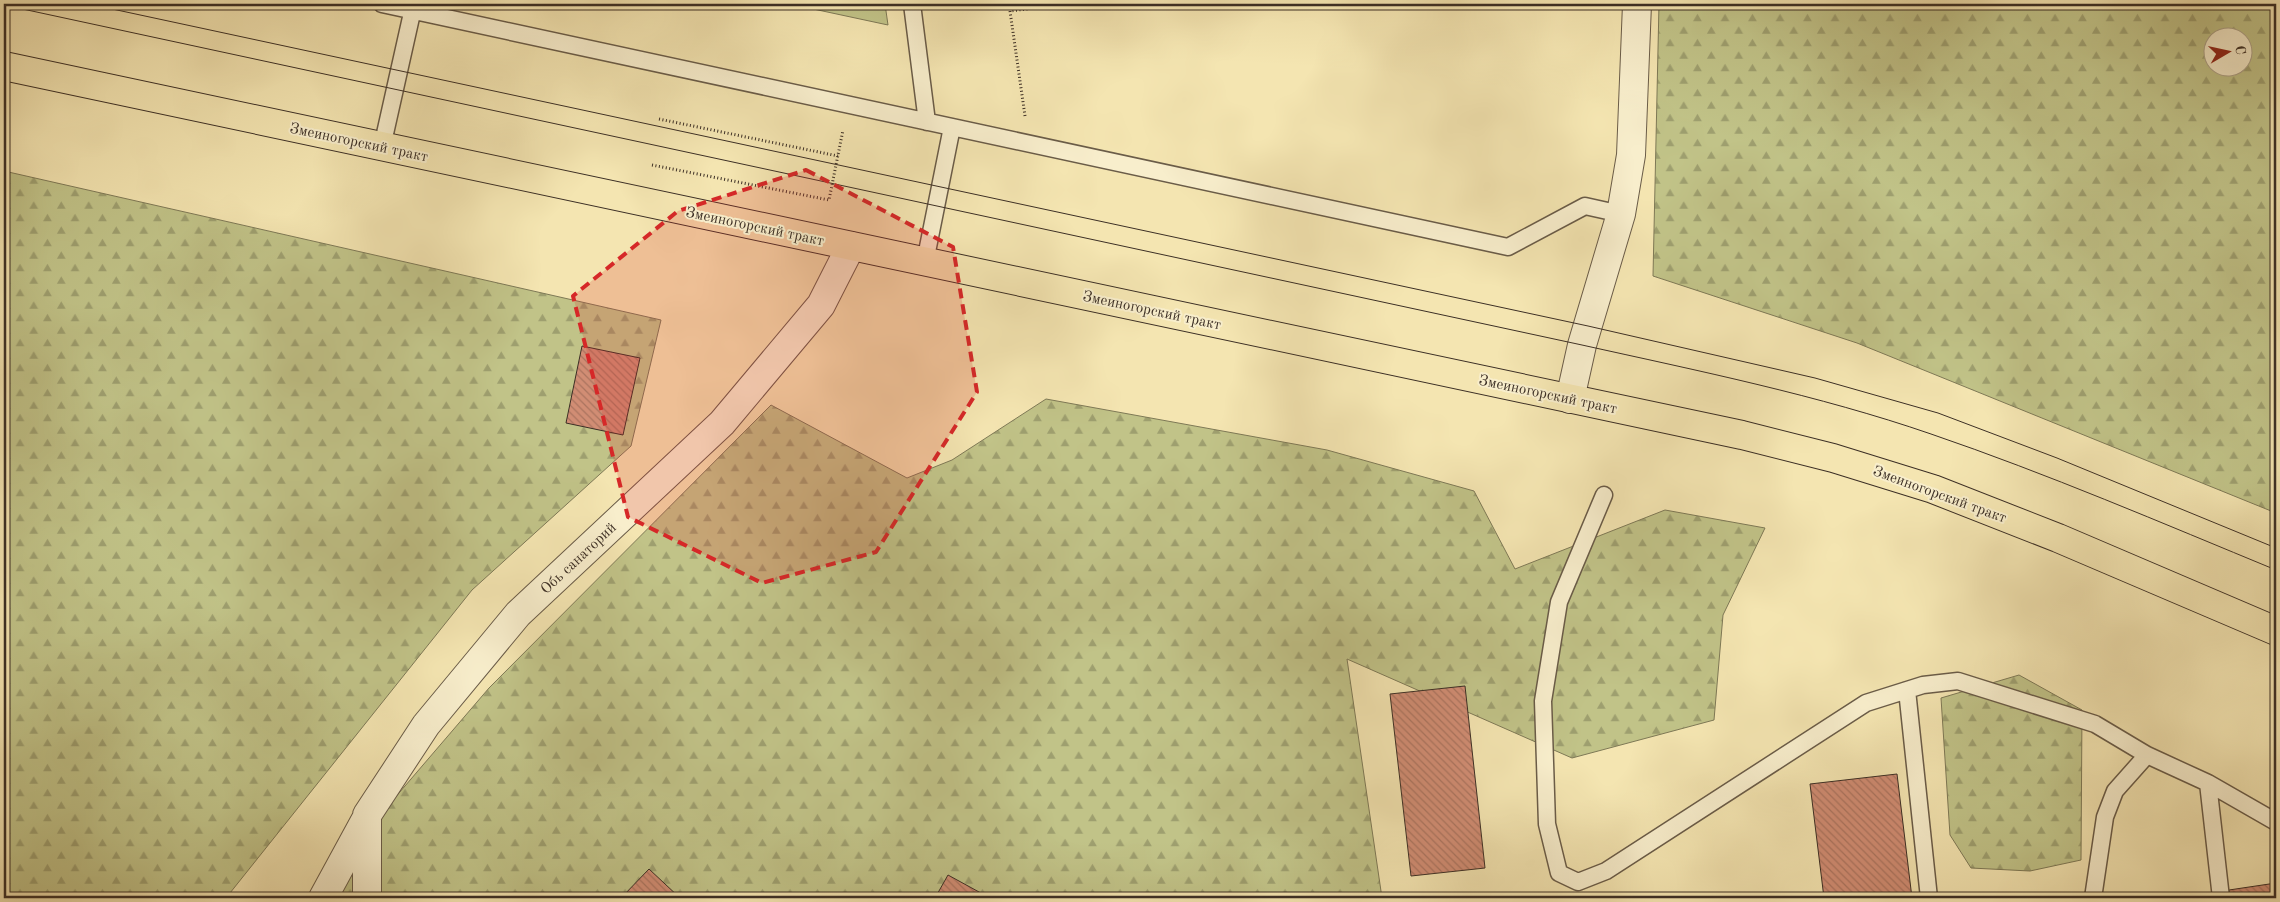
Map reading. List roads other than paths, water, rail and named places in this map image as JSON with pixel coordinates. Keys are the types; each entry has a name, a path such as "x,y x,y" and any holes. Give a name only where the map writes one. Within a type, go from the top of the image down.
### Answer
{"highway":[{"name":"Змеиногорский тракт","path":"4,66 1570,399 1751,438 1833,458 1933,489 2058,538 2276,631"}],"street":[{"path":"1570,399 1586,332 1621,214 1631,156 1637,4"},
{"name":"Обь санаторий","path":"323,898 367,815 426,725 518,614 722,424 821,306 851,246"},
{"path":"367,815 367,898"}],"lane":[{"path":"382,4 413,7 952,128 1508,247 1585,206 1621,214"},
{"path":"912,4 928,122"},
{"path":"382,147 413,7"},
{"path":"925,262 952,128"},
{"path":"1604,495 1559,602 1543,701 1547,824 1559,873 1578,882 1606,871 1866,703 1923,685 1958,681 2095,724 2147,755 2208,783 2276,822"},
{"path":"1907,690 1930,898"},
{"path":"2093,898 2105,817 2116,791 2147,755"},
{"path":"2208,783 2221,898"}],"tram line":[{"path":"89,4 1588,326 1815,378 1938,413 2057,458 2276,548"},
{"path":"4,5 1714,374 1845,407 1975,449 2105,499 2276,570"}]}
